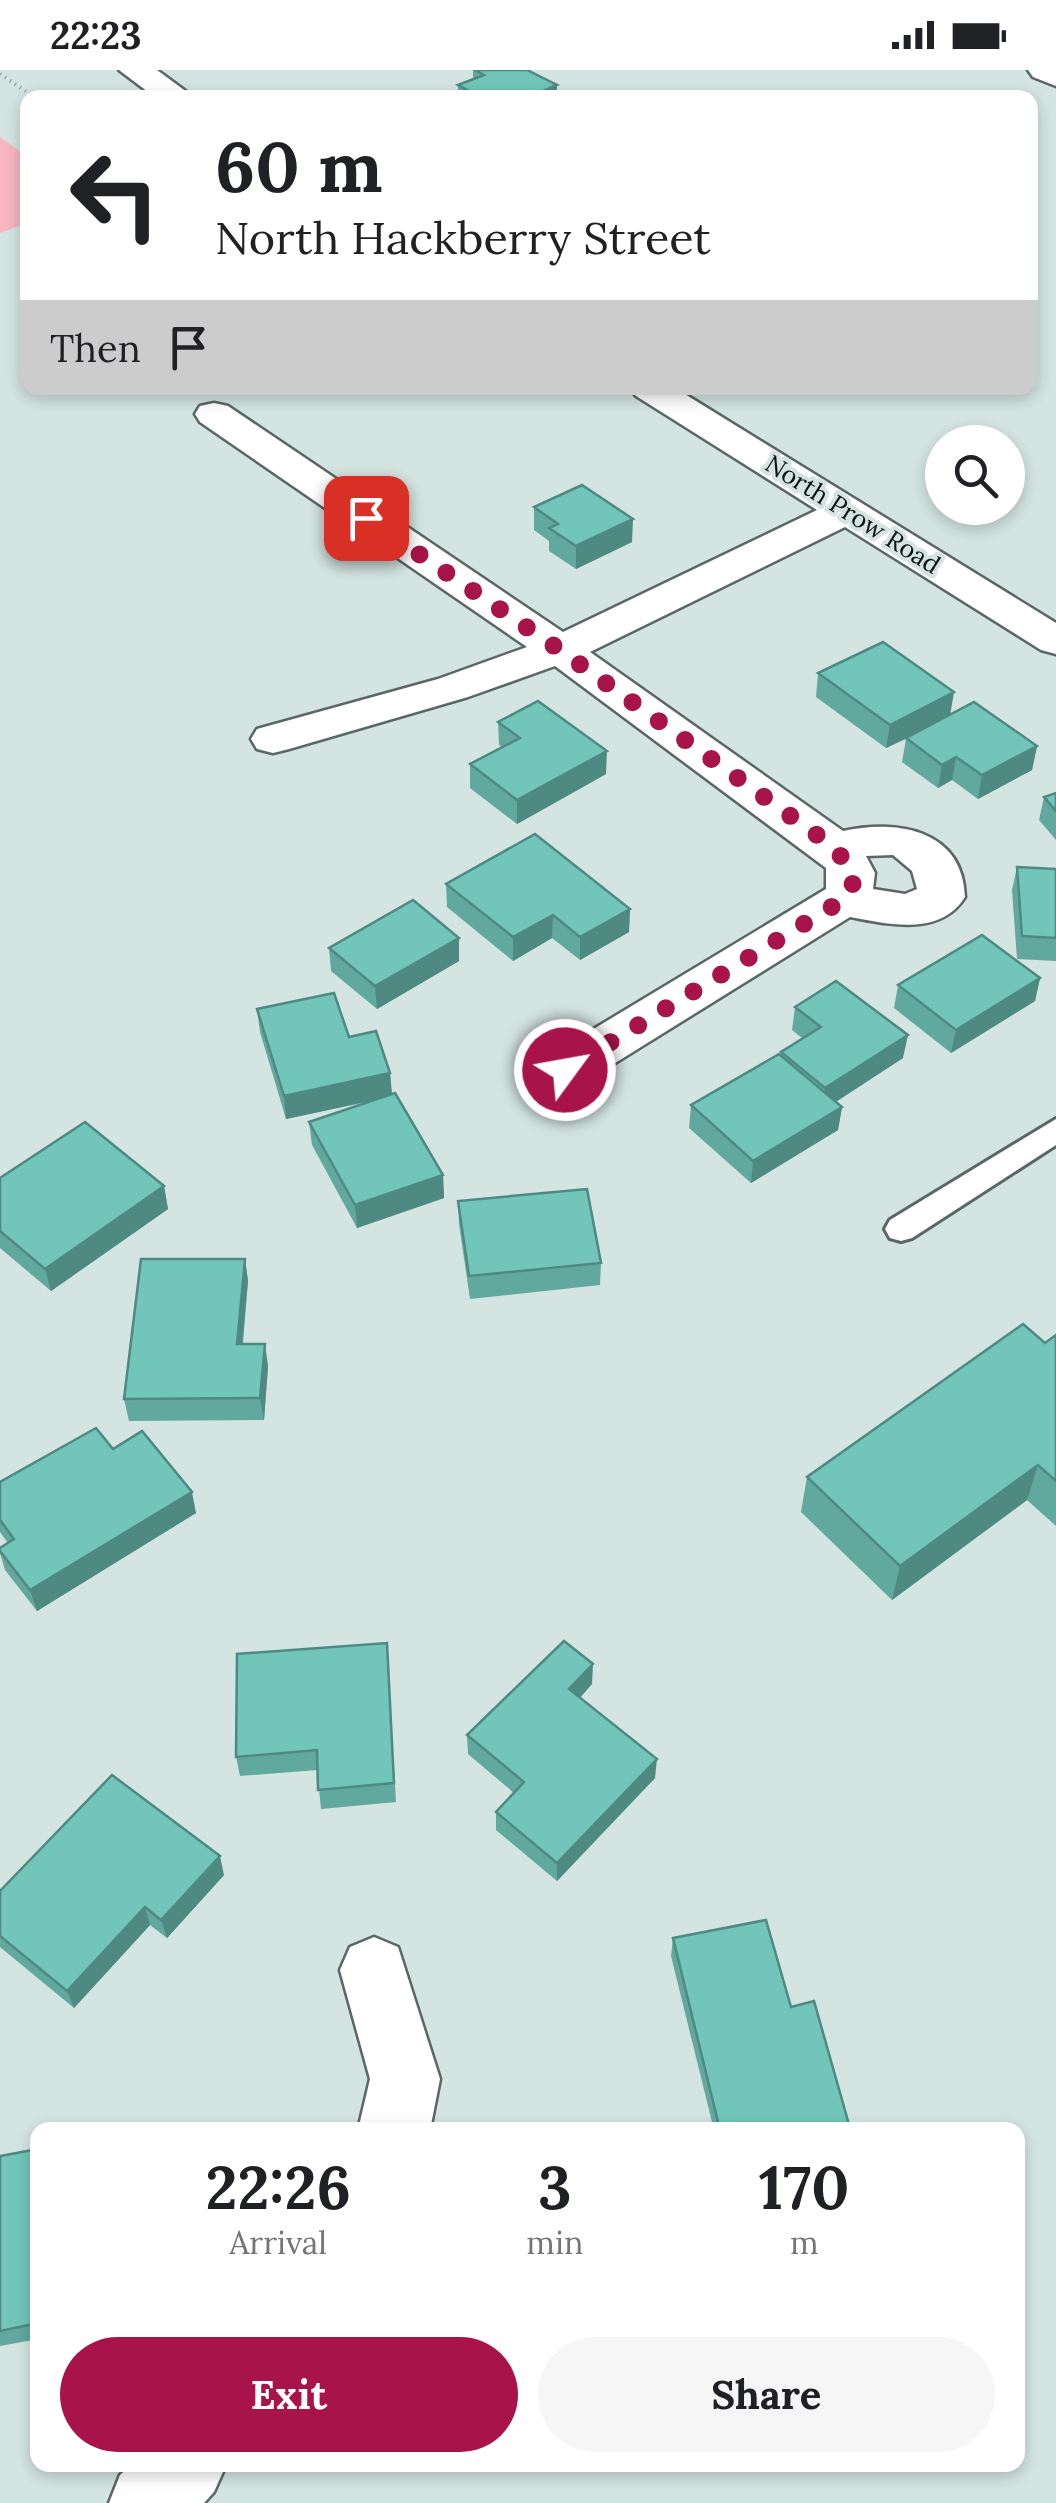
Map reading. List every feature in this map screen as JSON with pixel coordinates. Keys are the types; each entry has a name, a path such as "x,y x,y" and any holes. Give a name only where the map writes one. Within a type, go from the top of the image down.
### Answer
{"main road":[{"path":"135,70 166,90"},
{"path":"1044,70 1056,76"},
{"name":"North Prow Road","path":"660,395 1056,641"},
{"path":"214,414 560,650 835,848 854,875 852,888 843,900 565,1070"},
{"path":"274,739 453,688 560,650 848,510"},
{"path":"835,848 884,838 900,841 928,856 942,882 941,897 909,911 843,900"},
{"path":"374,1970 405,2079 396,2122"},
{"path":"148,2503 181,2472"}],"lane":[{"path":"901,1229 1056,1130"}],"path":[{"path":"0,74 24,90"}],"shaded area":[{"path":"0,137 20,151 20,226 0,233"}],"building":[{"path":"475,70 527,70 557,85 545,90 467,90 458,85 484,75"},
{"path":"582,485 633,519 576,546 549,528 558,524 534,507"},
{"path":"883,642 954,692 890,725 818,673"},
{"path":"538,701 607,751 517,800 470,764 520,738 498,722"},
{"path":"974,702 1037,746 982,775 956,757 942,765 906,738"},
{"path":"1056,793 1056,811 1044,797"},
{"path":"535,834 630,909 580,937 553,915 513,937 446,884"},
{"path":"1017,867 1056,869 1056,938 1022,936"},
{"path":"413,900 459,938 375,986 329,948"},
{"path":"982,935 1040,978 956,1030 898,985"},
{"path":"836,981 908,1035 825,1088 781,1052 821,1027 795,1007"},
{"path":"334,993 349,1037 376,1031 390,1073 284,1096 257,1009"},
{"path":"779,1054 842,1107 753,1161 691,1105"},
{"path":"395,1093 443,1175 355,1205 309,1122"},
{"path":"85,1122 164,1186 45,1269 0,1231 0,1178"},
{"path":"587,1189 601,1263 469,1276 458,1201"},
{"path":"141,1259 245,1259 237,1344 265,1344 260,1398 124,1399"},
{"path":"1023,1324 1045,1343 1056,1335 1056,1481 1038,1465 900,1566 807,1477"},
{"path":"96,1428 113,1449 142,1431 192,1492 30,1590 0,1551 14,1539 0,1520 0,1482"},
{"path":"564,1641 593,1664 569,1689 657,1759 557,1863 496,1812 524,1782 467,1735"},
{"path":"387,1643 394,1783 318,1790 317,1750 236,1757 237,1654"},
{"path":"112,1775 220,1856 161,1920 145,1907 67,1991 0,1936 0,1891"},
{"path":"766,1920 791,2007 814,2001 848,2122 718,2122 673,1938"},
{"path":"30,2150 30,2325 0,2331 0,2156"}],"route":[{"path":"366,518 560,650 835,848 848,861 854,875 852,888 843,900 565,1070"}]}
